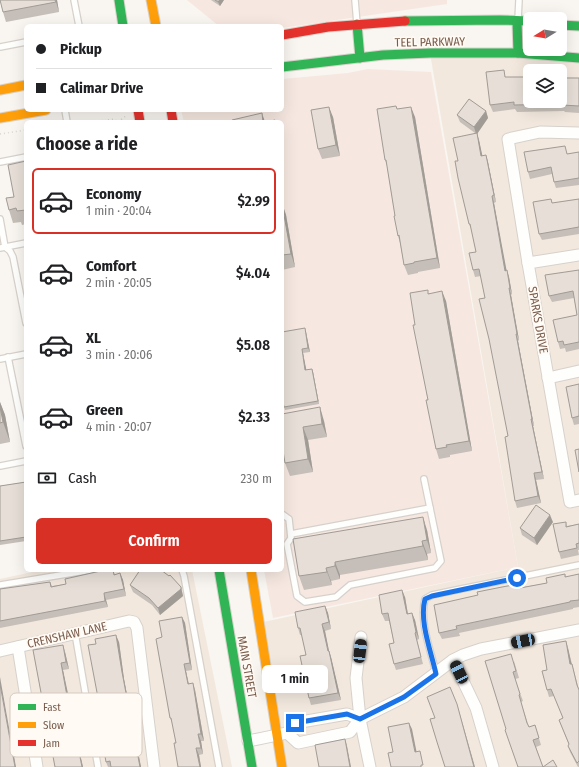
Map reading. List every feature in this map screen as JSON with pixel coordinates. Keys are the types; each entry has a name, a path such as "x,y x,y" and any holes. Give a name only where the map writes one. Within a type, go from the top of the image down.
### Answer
{"main road":[{"path":"119,0 123,24"},
{"path":"151,0 156,24"},
{"name":"TEEL PARKWAY","path":"284,35 357,24 392,21 523,21"},
{"path":"518,21 518,53"},
{"path":"357,24 360,58"},
{"path":"567,25 579,26"},
{"name":"TEEL PARKWAY","path":"284,67 384,55 430,53 518,53 579,58"},
{"path":"0,90 24,85"},
{"path":"0,118 34,112"},
{"name":"MAIN STREET","path":"219,572 252,767"},
{"name":"MAIN STREET","path":"250,572 282,734 282,767"}],"street":[{"name":"SPARKS DRIVE","path":"575,501 548,378 508,139 540,132 579,133"},
{"path":"528,263 579,255"},
{"path":"548,378 579,371"},
{"name":"CRENSHAW LANE","path":"0,651 129,620 134,622 137,628 154,767"},
{"path":"282,734 298,742 350,732 360,719 404,697 453,660 463,655 481,649 579,630"},
{"path":"361,637 356,678 360,719 370,767"},
{"path":"18,647 25,693"},
{"path":"453,660 476,708 493,767"},
{"path":"248,741 282,734 295,723 347,714 360,719"},
{"path":"35,757 37,767"}],"lane":[{"path":"74,0 79,24"},
{"path":"355,0 357,24"},
{"path":"518,21 519,0"},
{"path":"0,47 24,42"},
{"path":"0,162 24,157"},
{"path":"0,219 3,247"},
{"path":"3,247 24,243"},
{"path":"3,247 10,251 13,257 24,313"},
{"path":"0,359 24,354"},
{"path":"8,357 24,436"},
{"path":"0,466 24,461"},
{"path":"284,515 289,519 291,538 287,544 297,596 305,602 336,597 350,585 435,568 441,561 424,479"},
{"path":"291,534 430,508"},
{"path":"436,674 424,621 423,608 425,599 456,590 579,565"},
{"path":"0,586 80,572"},
{"path":"183,572 219,767"},
{"path":"75,633 85,693"},
{"path":"96,757 98,767"}],"path":[{"path":"121,120 133,112"},
{"path":"0,134 24,130"}],"shaded area":[{"path":"187,0 447,0 447,4 284,28 284,24 217,24"},
{"path":"430,53 579,59 579,767 282,767 259,623 518,567"},
{"path":"368,69 431,72 518,567 273,618 264,572 284,572 284,120 184,120 182,112 284,112 284,79 348,73"},
{"path":"33,572 192,572 232,767 0,767 0,579"}],"building":[{"path":"0,0 55,0 56,2 3,12"},
{"path":"504,70 505,77 523,77 523,105 514,105 514,102 490,105 486,72"},
{"path":"567,78 579,78 579,106 567,105"},
{"path":"469,99 486,111 474,127 457,115"},
{"path":"396,106 397,109 411,107 437,258 404,265 394,216 377,109"},
{"path":"329,107 336,145 318,149 311,110"},
{"path":"262,113 263,120 232,120"},
{"path":"477,133 481,156 486,155 494,195 492,196 505,271 507,270 516,334 542,472 534,473 538,496 515,501 505,437 508,436 489,339 479,299 485,298 479,269 473,270 469,253 476,252 455,161 458,161 453,138"},
{"path":"565,146 567,154 579,152 579,178 554,182 551,167 528,172 524,152"},
{"path":"24,161 24,210 17,211 16,208 9,210 6,198 14,197 8,165"},
{"path":"551,199 552,203 579,199 579,227 539,234 533,202"},
{"path":"284,215 291,254 284,255"},
{"path":"579,270 579,342 564,345 563,341 558,342 553,320 577,315 573,291 549,296 545,275"},
{"path":"428,290 428,294 442,291 469,441 446,445 447,447 436,449 413,325 415,325 410,293"},
{"path":"305,328 308,348 302,349 305,370 312,369 318,401 284,407 284,332"},
{"path":"579,384 579,416 572,418 566,387"},
{"path":"0,407 3,422 0,423"},
{"path":"320,407 322,424 303,427 308,459 285,463 284,414"},
{"path":"579,449 579,472 575,450"},
{"path":"24,482 24,537 0,541 0,486"},
{"path":"536,505 550,515 534,538 520,528"},
{"path":"423,517 427,540 422,541 423,546 335,562 335,566 326,568 327,572 299,576 293,539"},
{"path":"566,522 566,527 579,524 579,543 576,544 577,548 559,552 553,524"},
{"path":"96,572 113,572 114,575 120,573 124,589 104,593 105,601 0,621 0,589 50,582 51,587 66,584 65,579"},
{"path":"139,572 164,572 169,576 170,575 181,587 181,589 158,608 149,598 130,585"},
{"path":"565,574 565,577 579,574 579,600 456,626 457,629 439,633 434,605 478,595 477,592 502,587 519,584 520,588 547,583 546,578"},
{"path":"402,590 407,614 412,613 421,657 394,664 389,644 394,643 388,613 382,614 379,595"},
{"path":"325,606 329,622 322,624 338,693 309,698 300,656 306,655 295,612"},
{"path":"182,617 190,663 184,664 188,684 193,683 201,734 198,734 201,748 196,748 200,767 178,767 174,743 176,743 156,639 162,637 159,621"},
{"path":"116,635 126,693 97,693 88,645 96,644 95,639"},
{"path":"566,641 570,664 572,664 579,690 579,761 577,763 568,746 569,744 559,720 563,718 551,689 547,690 542,671 547,670 543,645"},
{"path":"63,645 66,662 61,663 66,693 41,693 33,650"},
{"path":"511,654 516,671 513,672 527,723 529,727 535,725 539,738 533,740 543,767 518,767 505,730 506,729 485,661"},
{"path":"0,684 10,739 10,757 13,757 15,767 0,767"},
{"path":"450,687 457,704 474,767 445,767 430,719 435,718 427,697"},
{"path":"409,723 415,752 420,751 423,765 421,765 421,767 391,767 388,753 393,752 388,727"},
{"path":"345,739 350,767 319,767 315,745"},
{"path":"53,757 80,757 82,767 55,767"},
{"path":"105,757 138,757 140,767 111,767 110,761 106,762"},
{"path":"553,760 557,767 543,767"}],"traffic: fast":[{"path":"119,0 123,24"},
{"path":"405,21 523,21"},
{"path":"517,21 518,53"},
{"path":"357,24 360,58"},
{"path":"567,25 579,26"},
{"path":"284,67 383,55 430,53 518,53 579,58"},
{"path":"219,572 252,767"}],"traffic: slow":[{"path":"151,0 156,24"},
{"path":"0,90 24,85"},
{"path":"0,118 34,112"},
{"path":"251,572 282,767"}],"traffic: jam":[{"path":"284,35 328,27 405,21"},
{"path":"138,112 140,120"},
{"path":"171,112 173,120"}],"route":[{"path":"295,723 347,714 360,719 404,697 436,674 424,621 423,608 425,599 456,590 517,578"}]}
